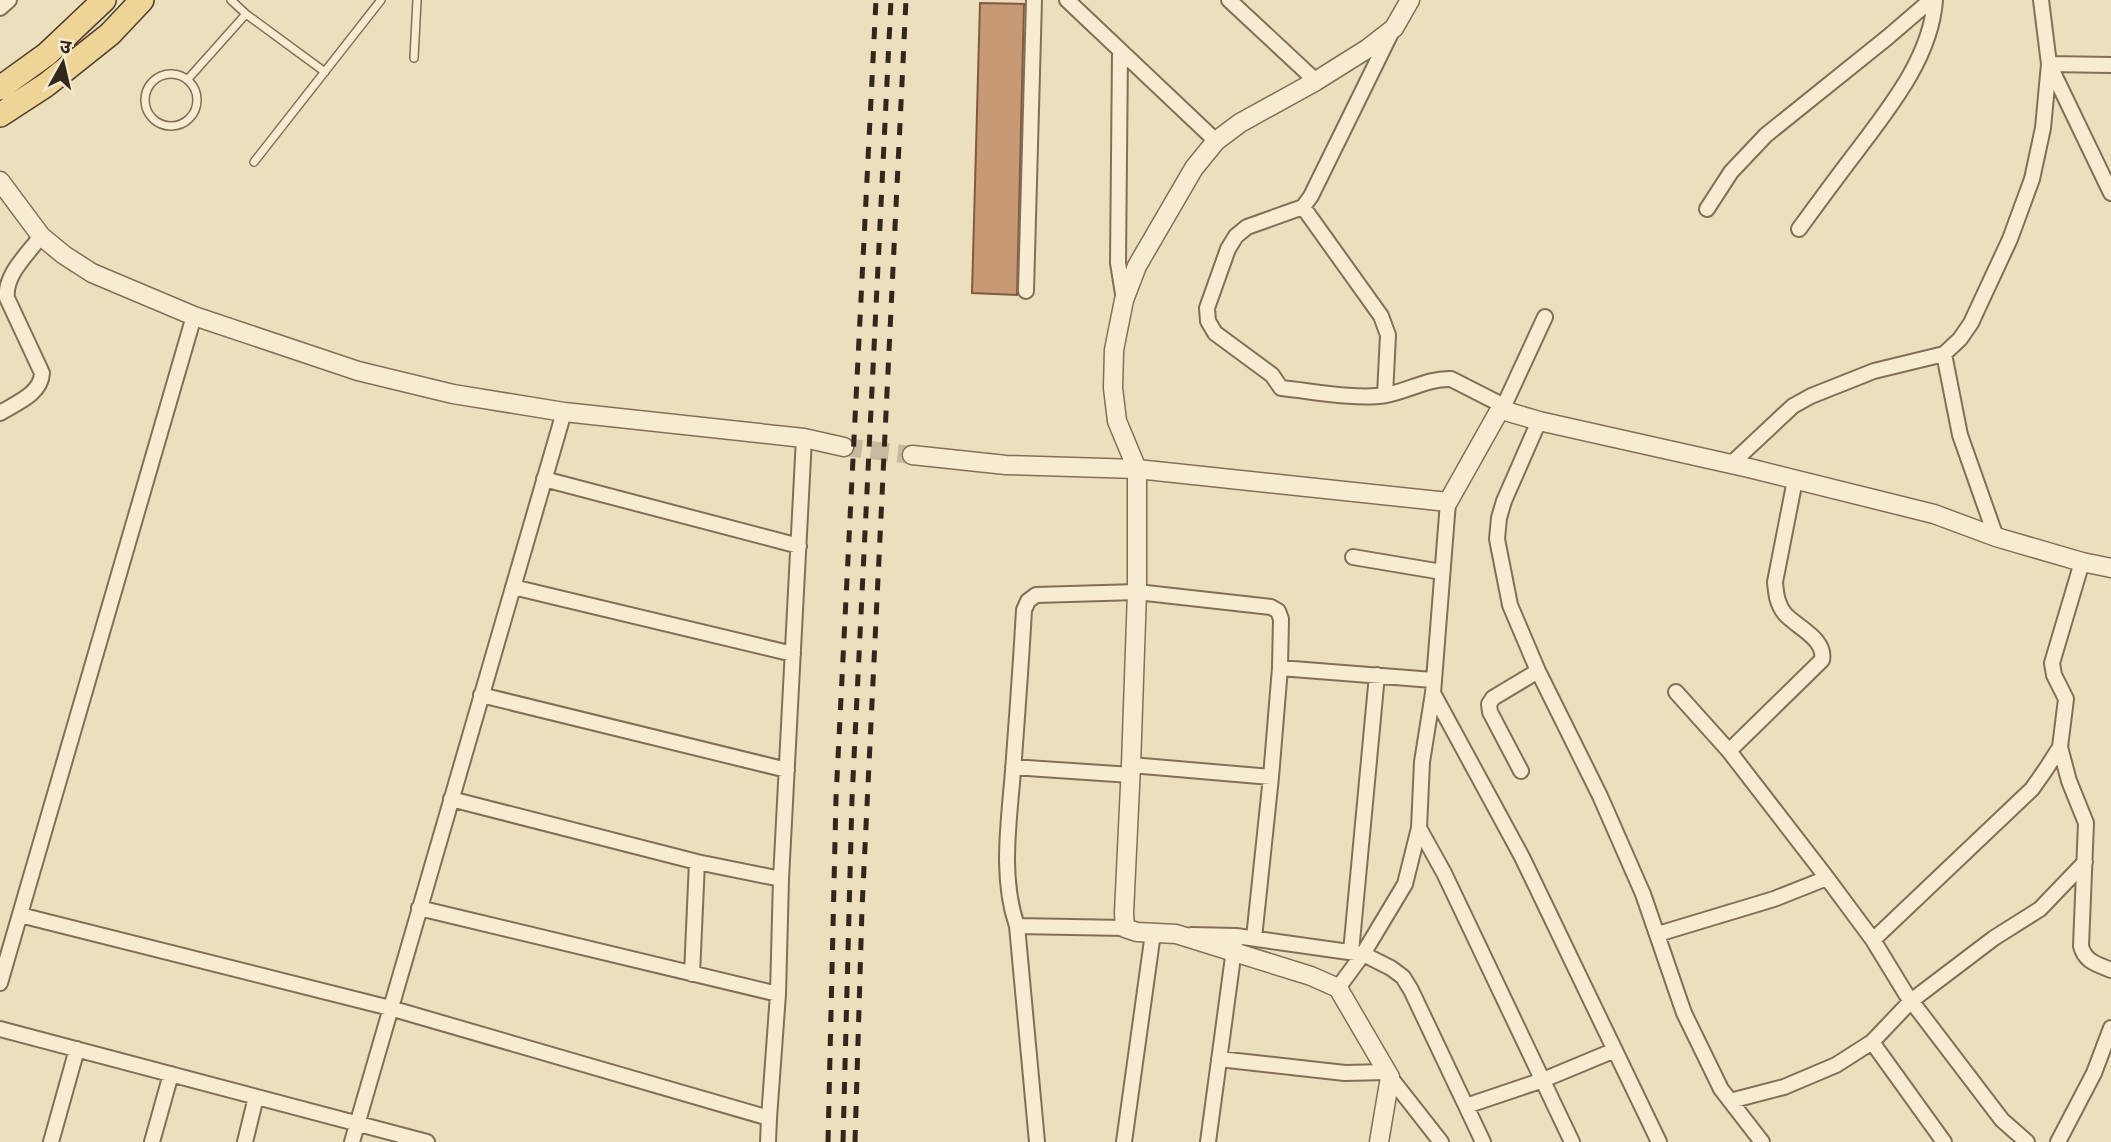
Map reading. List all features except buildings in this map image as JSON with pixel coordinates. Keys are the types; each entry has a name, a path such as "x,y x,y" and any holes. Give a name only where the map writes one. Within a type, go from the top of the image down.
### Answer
{"main road":[{"path":"0,88 47,54 104,0"},
{"path":"0,115 46,85 110,34 142,0"}],"street":[{"path":"0,8 9,0"},
{"path":"1026,291 1034,0"},
{"path":"1067,0 1216,141"},
{"path":"1410,0 1394,27 1311,196 1303,207 1247,227 1236,236 1228,249 1206,308 1208,321 1215,333 1272,375 1281,388 1364,396 1385,395 1441,379 1451,379 1503,408 1539,421 1731,464 1934,514 1996,537 2111,568"},
{"path":"1707,209 1731,172 1766,135 1933,0"},
{"path":"1799,229 1900,90 1930,31 1934,15 1933,0"},
{"path":"1731,464 1794,406 1811,396 1874,371 1944,354 1960,339 1971,323 2010,239 2032,180 2043,128 2049,64 2042,0"},
{"path":"1233,2 1316,81"},
{"path":"1125,928 1137,592 1137,468 1116,421 1113,388 1114,350 1124,300 1138,267 1194,168 1216,141 1240,123 1367,49 1394,27"},
{"path":"1120,52 1118,263 1124,300"},
{"path":"2049,64 2111,65"},
{"path":"2049,64 2111,193"},
{"path":"0,181 41,236 64,256 92,273 194,316 358,371 453,394 564,412 804,438 844,447"},
{"path":"1303,207 1386,326 1388,335 1385,395"},
{"path":"0,413 37,390 42,382 42,373 7,298 6,288 9,278 41,236"},
{"path":"0,983 194,316"},
{"path":"1338,988 1357,953 1405,884 1419,828 1422,762 1433,686 1448,502 1503,408 1545,317"},
{"path":"1944,354 1960,435 1996,537"},
{"path":"352,1142 564,412"},
{"path":"1539,421 1504,501 1497,539 1510,605 1538,671 1600,796 1643,894 1684,1013 1721,1089 1762,1142"},
{"path":"768,1142 778,994 781,878 804,438"},
{"path":"912,455 1006,465 1137,468 1448,502"},
{"path":"544,479 799,545"},
{"path":"1729,751 1822,660 1824,653 1821,645 1784,613 1774,582 1795,480"},
{"path":"1353,557 1442,572"},
{"path":"2082,562 2052,663 2054,675 2066,699 2060,747 2069,781 2086,823 2081,946 2089,960 2111,970"},
{"path":"513,587 793,654"},
{"path":"1037,1142 1017,926 1007,889 1008,833 1024,610 1028,601 1036,595 1137,592 1271,607 1278,611 1281,619 1280,668 1254,938"},
{"path":"1280,668 1377,675 1433,686"},
{"path":"1521,771 1490,712 1489,704 1493,698 1538,671"},
{"path":"1357,953 1377,675"},
{"path":"1433,686 1522,857 1659,1142"},
{"path":"1676,692 1729,751 1826,878 1873,940 1912,1001 2002,1120 2027,1142"},
{"path":"481,695 787,770"},
{"path":"1873,940 2032,789 2060,747"},
{"path":"1013,767 1271,777"},
{"path":"451,799 697,862 781,878"},
{"path":"1419,828 1444,873 1573,1142"},
{"path":"692,974 697,862"},
{"path":"1730,1101 1784,1087 1836,1065 1872,1042 1912,1001 1994,938 2040,909 2085,862"},
{"path":"1658,934 1774,899 1826,878"},
{"path":"419,908 778,994"},
{"path":"20,915 390,1008 769,1118"},
{"path":"1017,926 1125,928 1130,931 1176,934 1235,944 1338,988 1388,1074 1441,1142"},
{"path":"1124,1142 1153,933"},
{"path":"1235,944 1254,938 1357,953 1391,968 1403,977 1483,1142"},
{"path":"1208,1142 1235,944"},
{"path":"2058,1142 2094,1073 2111,1028"},
{"path":"0,1029 427,1142"},
{"path":"1872,1042 1944,1142"},
{"path":"51,1142 77,1049"},
{"path":"1466,1106 1543,1080 1615,1050"},
{"path":"1219,1059 1345,1073 1388,1074"},
{"path":"2094,1073 2111,1075"},
{"path":"152,1142 171,1074"},
{"path":"1379,1142 1388,1074"},
{"path":"245,1142 256,1097"}],"lane":[{"path":"231,0 325,72"},
{"path":"254,162 381,0"},
{"path":"414,58 417,0"},
{"path":"188,79 246,14"},
{"path":"173,73 188,79 197,95 194,113 180,125 162,125 154,121 148,114 144,97 150,82 164,74 173,73"}],"tunnel":[{"path":"844,447 912,455"}],"railway":[{"path":"828,1142 836,798 876,0"},
{"path":"843,1142 852,799 891,0"},
{"path":"855,1142 862,909 906,0"}]}
